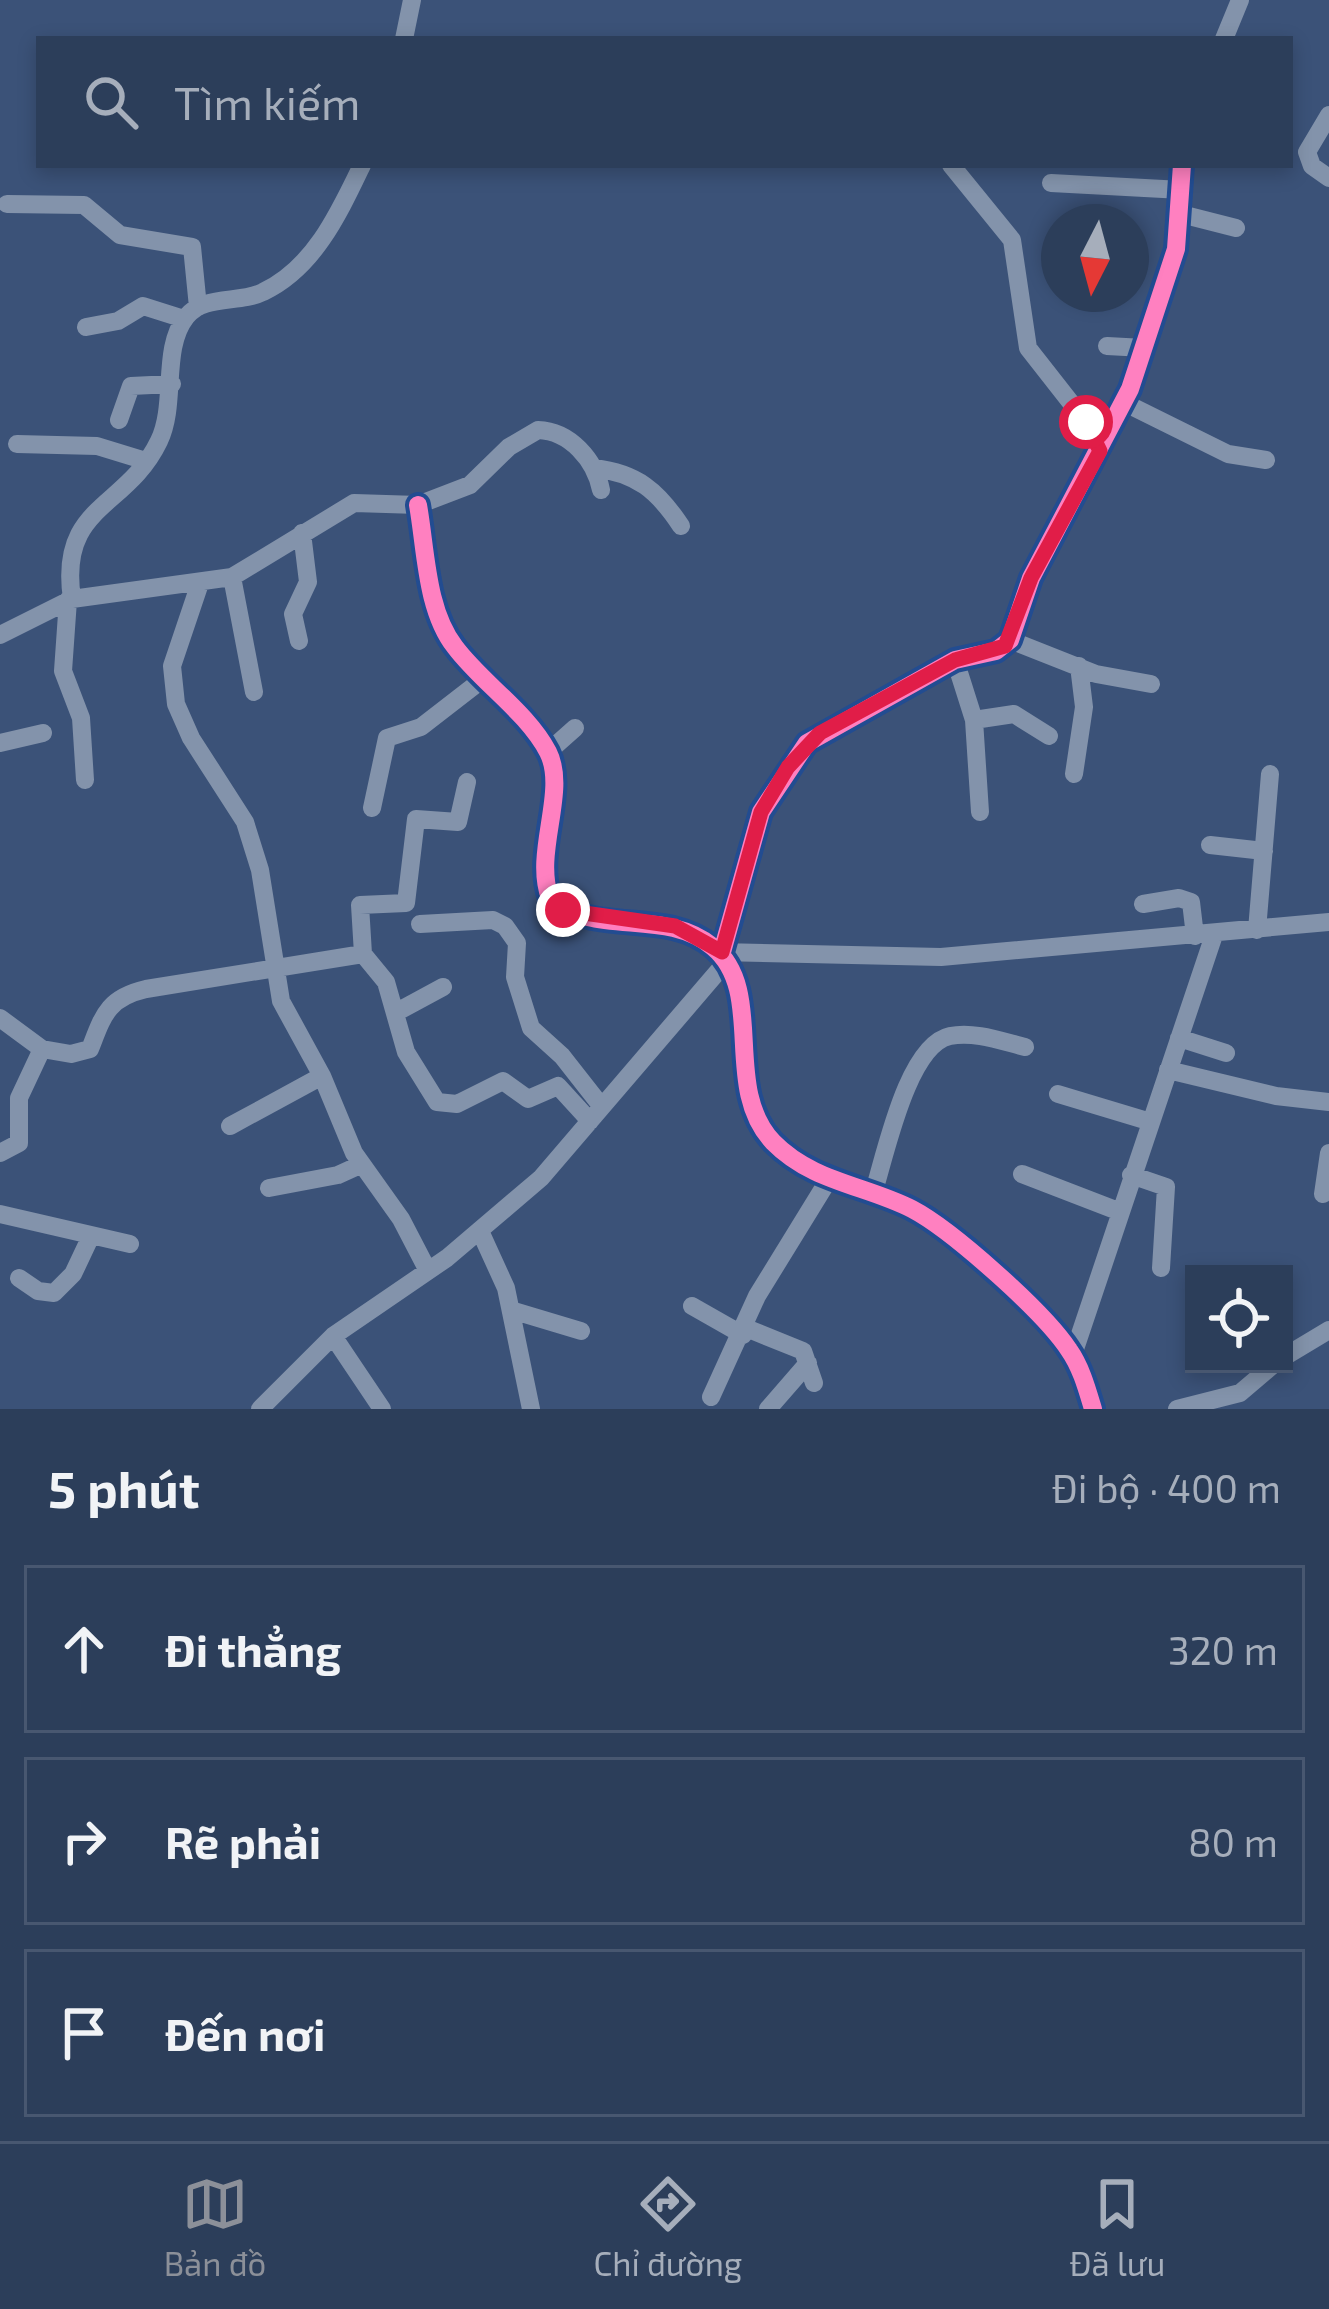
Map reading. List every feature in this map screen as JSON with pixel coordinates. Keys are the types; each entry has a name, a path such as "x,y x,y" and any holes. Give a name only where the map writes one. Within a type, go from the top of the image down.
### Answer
{"street":[{"path":"405,36 412,0"},
{"path":"1225,36 1240,0"},
{"path":"1329,115 1307,152 1312,166 1329,178"},
{"path":"86,327 118,321 143,306 191,313 274,286 327,234 360,168"},
{"path":"953,168 1012,240 1028,348 1086,422 1100,451"},
{"path":"260,1409 333,1336 481,1231 541,1178 596,1114 722,955 761,812 807,743 955,660 996,652 1010,640 1031,578 1125,403 1181,214 1182,168"},
{"path":"1051,183 1181,190"},
{"path":"7,204 84,205 120,235 192,247 191,313 164,429 146,461 73,540 67,568 70,600 64,671 81,718 85,780"},
{"path":"1181,214 1236,228"},
{"path":"1107,346 1144,348"},
{"path":"119,420 131,386 172,384"},
{"path":"1125,403 1228,454 1266,460"},
{"path":"0,635 70,600 199,586 232,577 354,503 418,505 470,485 517,440 538,430 563,436 594,468 601,490"},
{"path":"17,444 97,446 146,461"},
{"path":"594,468 638,478 664,500 681,526"},
{"path":"418,505 439,614 449,638 548,752 553,781 543,868 550,898 581,916 675,926 722,955 923,958 1329,922"},
{"path":"298,641 293,614 308,582 302,533"},
{"path":"232,577 254,692"},
{"path":"199,586 178,642 171,686 190,738 245,822 260,870 281,1001 322,1076 360,1165 401,1219 428,1271"},
{"path":"1010,640 1079,666 1151,684"},
{"path":"955,660 974,720 980,812"},
{"path":"1074,774 1084,707 1079,666"},
{"path":"372,808 387,738 421,727 483,679"},
{"path":"974,720 1014,714 1049,736"},
{"path":"548,752 575,728"},
{"path":"0,743 43,733"},
{"path":"1257,930 1270,774"},
{"path":"467,782 458,822 416,819 406,903 360,904 363,954 386,982 406,1052 437,1102 457,1104 503,1081 528,1099 558,1086 596,1114"},
{"path":"1210,845 1264,850"},
{"path":"1073,1355 1179,1038 1204,936 1191,902 1179,898 1143,904"},
{"path":"420,924 493,920 506,926 517,944 515,977 531,1028 562,1056 596,1114"},
{"path":"0,1018 42,1049 71,1054 90,1049 104,1009 132,992 363,954"},
{"path":"722,955 739,1003 746,1099 753,1117 783,1151 829,1179 929,1219 1032,1310 1073,1355 1091,1408"},
{"path":"395,1013 443,987"},
{"path":"873,1194 908,1083 933,1046 953,1035 1025,1047"},
{"path":"1179,1038 1226,1053"},
{"path":"0,1153 19,1143 19,1098 42,1049"},
{"path":"1168,1070 1276,1096 1329,1102"},
{"path":"230,1126 322,1076"},
{"path":"1058,1094 1150,1122"},
{"path":"1323,1194 1329,1153"},
{"path":"269,1187 338,1175 360,1165"},
{"path":"1022,1174 1118,1210"},
{"path":"1131,1174 1166,1187 1161,1268"},
{"path":"711,1397 757,1296 829,1179"},
{"path":"0,1214 130,1244"},
{"path":"481,1231 511,1310 531,1409"},
{"path":"20,1278 38,1291 58,1291 81,1260 89,1238"},
{"path":"692,1306 745,1331 796,1347 811,1373 768,1409"},
{"path":"511,1310 580,1331"},
{"path":"1293,1352 1329,1330"},
{"path":"333,1336 382,1409"},
{"path":"1178,1409 1240,1394 1264,1373"}],"cycle path":[{"path":"722,952 761,812 807,743 955,660 996,651 1010,640 1031,578 1130,389 1176,249 1182,168"},
{"path":"418,505 429,579 445,632 548,752 554,785 545,861 550,898 588,917 674,928 713,947 729,966 738,989 749,1095 773,1142 805,1166 912,1209 973,1253 1057,1334 1077,1364 1093,1409"}],"route":[{"path":"563,910 675,926 722,952 761,812 807,743 955,660 996,652 1010,640 1031,578 1100,451 1086,422"}]}
